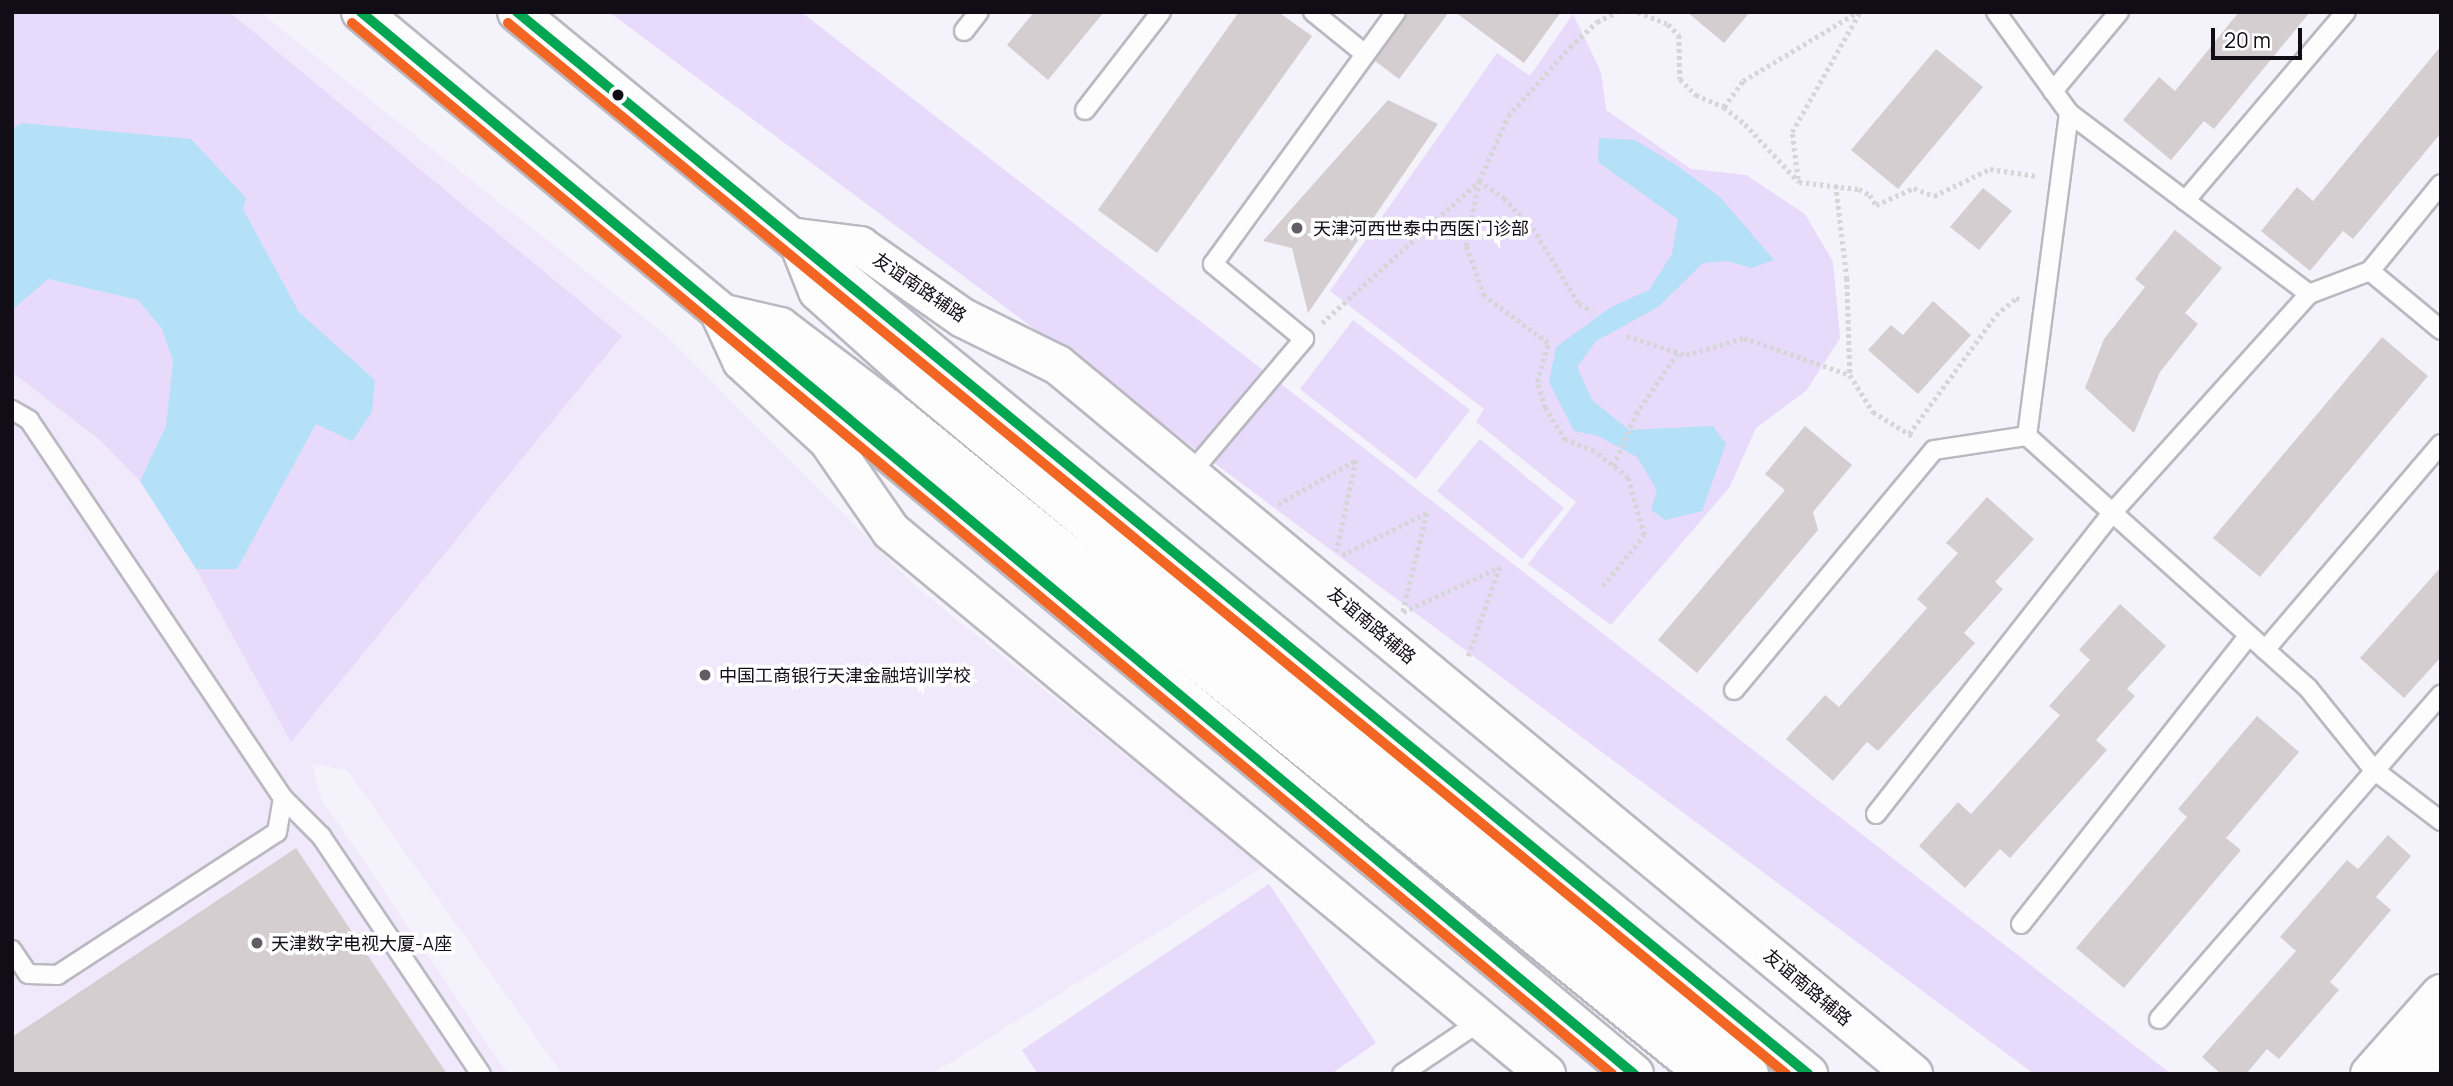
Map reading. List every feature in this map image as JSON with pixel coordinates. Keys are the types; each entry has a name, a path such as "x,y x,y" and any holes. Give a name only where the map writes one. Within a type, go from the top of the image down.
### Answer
{"street":[{"path":"361,12 1634,1074"},
{"path":"517,12 797,239 1808,1074"},
{"path":"797,239 818,291 917,380 1749,1074"},
{"name":"友谊南路辅路","path":"797,239 860,246 963,318 1058,365 1913,1074"},
{"path":"720,313 742,361 828,440 891,531 1546,1074"},
{"path":"720,313 780,327 888,409 1706,1074"},
{"path":"2370,1074 2441,994"},
{"path":"2411,1074 2441,1040"}],"lane":[{"path":"964,31 979,12"},
{"path":"1085,110 1161,12"},
{"path":"1313,12 1365,54"},
{"path":"1190,474 1304,339 1213,264 1396,12"},
{"path":"1996,12 2069,113 2309,294"},
{"path":"2053,92 2119,12"},
{"path":"2185,201 2346,12"},
{"path":"2027,436 2069,113"},
{"path":"1877,814 2112,513 2309,294 2370,271 2441,184"},
{"path":"2370,271 2441,330"},
{"path":"12,410 29,420 283,797 321,836 481,1074"},
{"path":"2027,436 2308,688 2374,770 2441,821"},
{"path":"1734,690 1934,450 2027,436"},
{"path":"2266,650 2441,444"},
{"path":"2021,924 2249,635"},
{"path":"2159,1019 2441,695"},
{"path":"12,950 28,974 58,975 277,832 283,797"},
{"path":"1402,1074 1482,1020"}],"path":[{"path":"1603,586 1644,535 1628,478 1594,451 1565,440 1545,408 1537,382 1548,343 1484,296 1466,246 1479,181 1508,116 1570,47 1597,22 1617,12"},
{"path":"1638,12 1668,24 1679,36 1680,79 1696,95 1724,107 1799,182 1859,189 1876,205 1914,188 1934,196 1990,169 2061,181"},
{"path":"1724,107 1743,81 1859,12"},
{"path":"1799,182 1793,132 1859,12"},
{"path":"1479,181 1504,198 1533,228 1579,304 1592,311"},
{"path":"1304,339 1479,181"},
{"path":"1836,185 1847,278 1850,374 1873,412 1934,450"},
{"path":"1909,434 1996,315 2016,299 2045,302"},
{"path":"1627,336 1686,355 1744,338 1850,374"},
{"path":"1612,466 1636,414 1678,352"},
{"path":"1277,504 1356,460 1335,558 1427,513 1404,612 1500,567 1468,658"}],"shaded area":[{"path":"12,12 260,12 661,331 915,586 1264,866 932,1074 562,1074 347,770 312,764 321,798 508,1074 12,1074"},
{"path":"12,12 229,12 622,336 291,742 196,569 237,569 316,424 375,380 299,312 243,209 22,123 12,128"},
{"path":"609,12 801,12 2171,1074 2034,1074"},
{"path":"1573,14 1601,72 1606,110 1691,169 1746,175 1805,214 1833,262 1840,338 1806,391 1756,428 1729,488 1611,625 1528,564 1576,502 1476,422 1484,409 1330,291 1497,53 1530,76"},
{"path":"47,279 138,300 162,329 173,361 166,426 140,481 101,441 12,372 12,310"},
{"path":"1353,320 1470,410 1416,479 1300,389"},
{"path":"1480,439 1564,508 1522,559 1437,491"},
{"path":"1269,884 1376,1043 1331,1074 1038,1074 1022,1050"}],"water":[{"path":"22,123 191,139 246,198 243,209 299,312 375,380 372,412 352,441 316,424 237,569 196,569 140,481 166,426 173,361 162,329 138,300 48,279 12,310 12,128"},
{"path":"1599,138 1635,140 1676,165 1720,197 1774,260 1752,268 1727,261 1703,263 1658,307 1596,341 1577,367 1592,400 1629,430 1713,426 1726,444 1702,511 1665,520 1651,510 1657,490 1637,457 1598,436 1574,431 1549,382 1556,347 1611,307 1649,290 1672,254 1678,219 1598,162"}],"building":[{"path":"1034,12 1104,12 1048,80 1007,45"},
{"path":"1239,12 1278,12 1312,36 1157,253 1098,210"},
{"path":"1407,12 1449,12 1399,79 1375,61"},
{"path":"1455,12 1561,12 1524,63"},
{"path":"1687,12 1750,12 1724,43"},
{"path":"2239,12 2310,12 2214,129 2204,121 2171,160 2123,120 2159,77 2175,91"},
{"path":"2441,46 2441,133 2353,239 2343,231 2310,271 2261,231 2297,187 2313,201"},
{"path":"1936,49 1983,87 1898,189 1851,150"},
{"path":"1388,100 1438,124 1308,313 1292,248 1263,241"},
{"path":"1983,188 2012,211 1979,250 1950,227"},
{"path":"2175,230 2222,268 2185,313 2198,324 2160,372 2134,433 2085,388 2104,339 2145,287 2135,279"},
{"path":"1933,301 1971,335 1918,394 1868,350 1891,325 1903,335"},
{"path":"2382,337 2428,376 2260,577 2213,538"},
{"path":"1805,426 1852,465 1813,512 1818,530 1697,673 1658,640 1785,490 1765,474"},
{"path":"1987,497 2034,539 1995,582 2003,589 1964,633 1975,643 1878,751 1867,742 1833,781 1786,739 1825,695 1839,707 1927,608 1917,599 1958,553 1946,543"},
{"path":"2441,567 2441,657 2404,698 2360,658"},
{"path":"2120,604 2166,646 2127,689 2135,696 2096,740 2107,750 2010,858 2000,849 1965,888 1919,846 1958,802 1971,814 2060,715 2049,706 2090,660 2079,650"},
{"path":"2257,716 2299,752 2226,838 2241,850 2124,988 2076,948 2187,817 2178,809"},
{"path":"2388,835 2411,856 2376,897 2391,910 2330,982 2339,990 2279,1059 2267,1049 2246,1074 2221,1074 2202,1057 2296,951 2280,937 2347,860 2358,869"},
{"name":"天津数字电视大厦-A座","path":"296,848 447,1074 12,1074 12,1037"}],"transit line":[{"name":"20","path":"361,12 1634,1074"},
{"name":"20","path":"517,12 1808,1074"},
{"path":"352,23 1612,1074"},
{"path":"508,23 1786,1074"}],"place":[{"name":"天津河西世泰中西医门诊部","path":"1297,228"},
{"name":"中国工商银行天津金融培训学校","path":"705,675"},
{"name":"天津数字电视大厦-A座","path":"257,943"}]}
